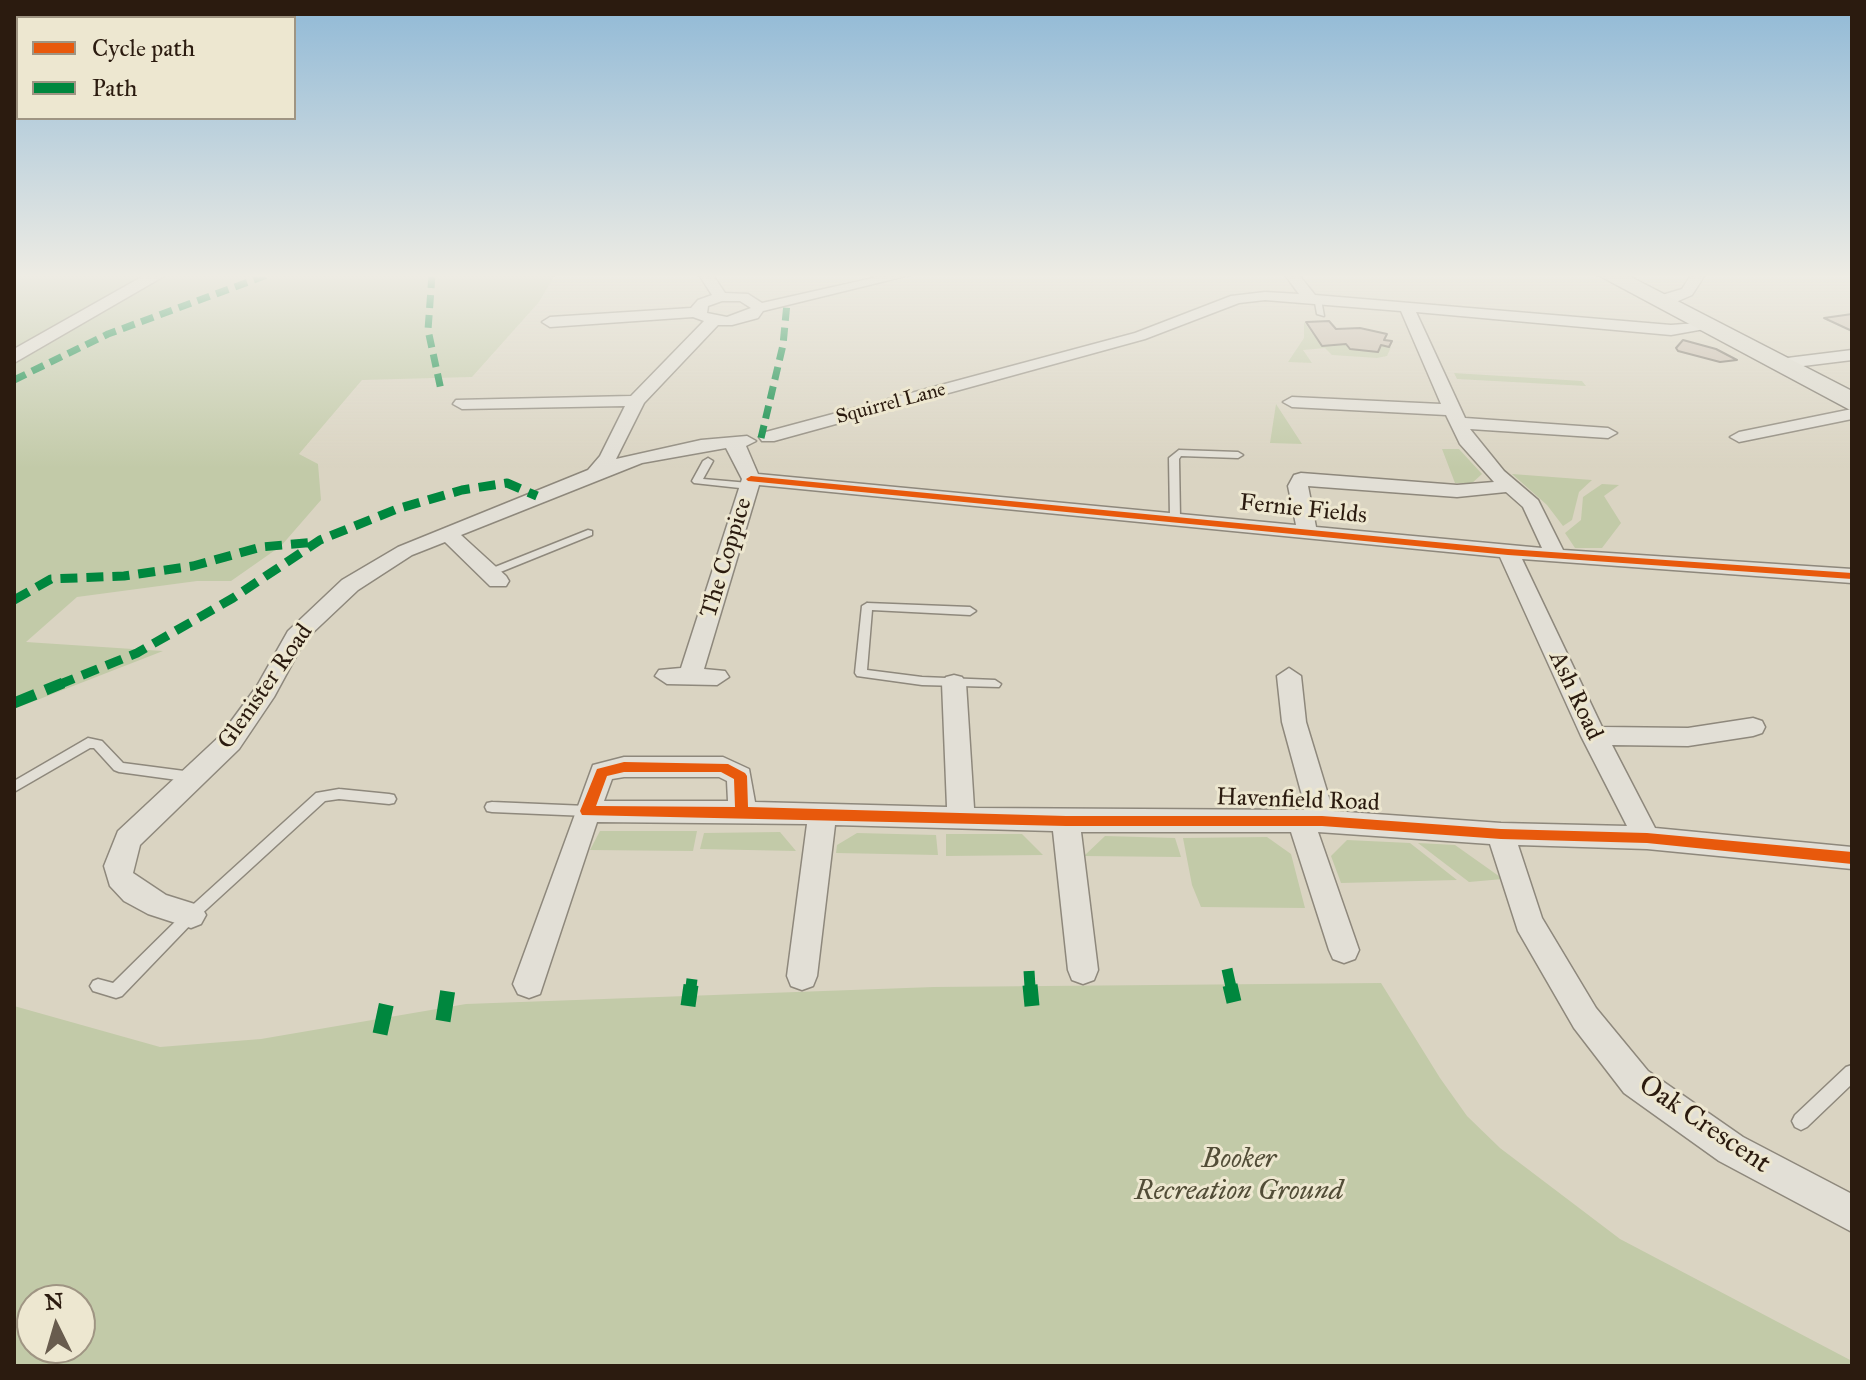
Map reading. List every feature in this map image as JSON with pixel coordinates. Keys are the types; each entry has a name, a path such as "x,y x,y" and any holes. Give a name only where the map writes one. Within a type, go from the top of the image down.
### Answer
{"highway":[{"path":"1732,339 1852,402"}],"street":[{"path":"14,357 45,339"},
{"path":"602,466 636,401 687,339"},
{"name":"Squirrel Lane","path":"602,466 761,438 1127,339"},
{"path":"1421,339 1466,440 1497,475 1531,504 1556,556"},
{"path":"1779,364 1852,355"},
{"path":"463,405 636,401"},
{"path":"1292,402 1608,433"},
{"path":"1738,437 1852,414"},
{"name":"The Coppice","path":"717,677 679,676 750,483 739,449 731,443"},
{"name":"Glenister Road","path":"191,915 158,905 134,892 120,878 118,866 128,839 196,778 230,742 266,691 296,636 350,585 405,551 449,535 602,466"},
{"path":"1307,533 1298,486 1301,479 1457,491 1512,486"},
{"name":"Fernie Fields","path":"750,483 1175,518 1508,552 1852,576"},
{"path":"449,535 494,577"},
{"name":"Ash Road","path":"1508,552 1594,736 1647,838"},
{"path":"1289,676 1312,822"},
{"path":"954,683 961,818"},
{"path":"1594,736 1688,737 1753,727"},
{"path":"529,984 602,772 624,767 723,767 740,776 742,812"},
{"name":"Havenfield Road","path":"587,811 1066,821 1312,822 1501,834 1647,838 1852,858"},
{"path":"802,976 822,817"},
{"path":"1066,821 1083,970"},
{"name":"Havenfield Road","path":"1312,822 1344,950"},
{"name":"Oak Crescent","path":"1501,834 1528,922 1585,1018 1636,1082 1731,1149 1852,1214"}],"lane":[{"path":"1175,518 1174,458 1179,453 1238,455"},
{"path":"708,461 697,481 750,483"},
{"path":"494,577 588,533"},
{"path":"970,611 867,606 861,673 995,684"},
{"path":"14,787 88,743 98,744 119,767 196,778"},
{"path":"98,986 116,991 191,915 321,797 339,794 389,799"},
{"path":"492,807 587,811"},
{"path":"1801,1121 1852,1073"}],"green space":[{"path":"14,339 35,339 14,350"},
{"path":"50,339 506,339 472,377 362,380 299,454 318,464 321,500 281,546 231,581 197,581 77,597 26,642 163,651 14,709 14,360"},
{"path":"1303,339 1317,339 1322,346 1346,344 1351,349 1377,352 1381,345 1391,347 1387,356 1377,358 1332,355 1325,348 1303,350 1312,363 1288,362"},
{"path":"1454,373 1582,381 1586,386 1457,379"},
{"path":"1276,404 1302,444 1270,443"},
{"path":"1442,449 1459,449 1482,474 1471,484 1455,483"},
{"path":"1512,474 1592,480 1579,492 1572,520 1563,526 1547,505"},
{"path":"1602,484 1619,485 1604,496 1621,523 1602,548 1575,548 1565,533 1581,520 1583,497"},
{"path":"600,831 697,831 693,851 590,850"},
{"path":"780,832 796,851 700,849 704,833"},
{"path":"857,833 936,835 938,855 836,853 837,845"},
{"path":"946,834 1022,834 1043,855 946,856"},
{"path":"1105,836 1175,838 1181,857 1084,856"},
{"path":"1267,837 1291,854 1305,908 1201,907 1192,885 1183,838"},
{"path":"1347,840 1410,843 1457,880 1341,883 1331,856"},
{"path":"1418,843 1455,845 1503,879 1469,882"},
{"name":"Booker Recreation Ground","path":"1381,983 1467,1116 1500,1148 1620,1239 1852,1361 1852,1366 14,1366 14,1006 160,1047 261,1039 466,1004 934,987"}],"building":[{"path":"1318,339 1392,341 1389,347 1381,345 1378,352 1350,349 1346,344 1322,346"},
{"path":"1683,340 1716,349 1737,360 1720,362 1678,351 1676,348"}],"marked path":[{"path":"14,380 97,339"},
{"path":"430,339 441,390"},
{"path":"761,438 784,339"},
{"path":"14,703 137,653 233,598 320,540 397,509 462,490 507,483 537,496"},
{"path":"14,600 51,579 124,576 193,566 261,547 317,542"},
{"path":"1227,969 1234,1002"},
{"path":"1029,971 1032,1006"},
{"path":"688,1006 692,979"},
{"path":"443,1021 448,989"},
{"path":"380,1034 389,992"}],"cycle path":[{"path":"751,479 1508,552 1852,576"},
{"path":"742,812 740,776 723,767 624,767 602,772 587,811 1066,821 1322,821 1501,834 1647,838 1852,858"}]}
